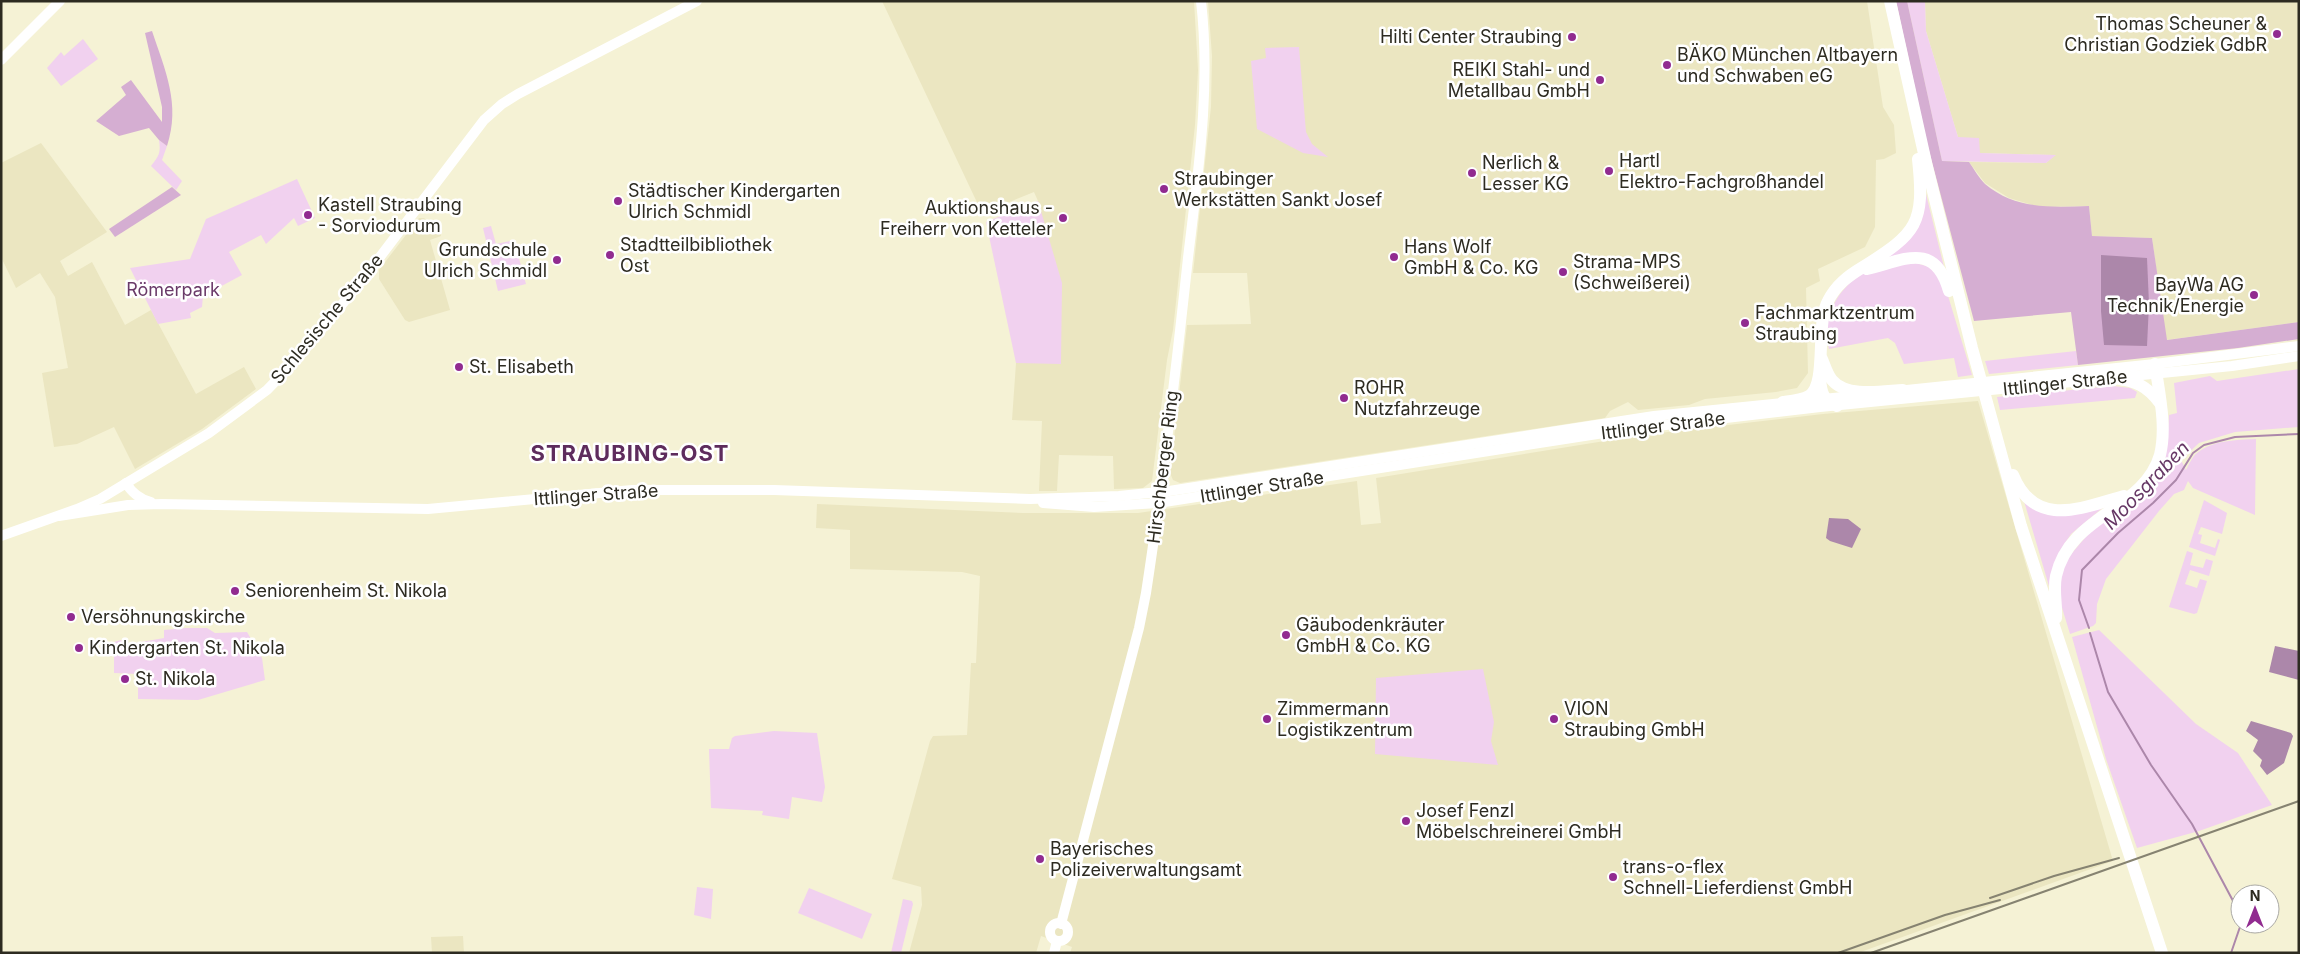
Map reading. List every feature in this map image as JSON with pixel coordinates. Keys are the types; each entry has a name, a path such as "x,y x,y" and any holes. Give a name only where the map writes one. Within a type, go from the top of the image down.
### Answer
{"highway":[{"path":"1890,1 1912,104 1974,353 2021,526 2162,953"},
{"path":"1828,403 1821,392 1823,372 1820,354 1821,320 1826,303 1834,290 1855,272 1896,246 1912,227 1917,215 1920,184 1912,104"},
{"path":"1855,272 1910,258 1928,260 1935,263 1945,275 1961,331 1974,353"},
{"path":"2056,628 2056,578 2070,544 2085,528 2132,494 2144,482 2159,457 2162,426 2155,369"},
{"path":"1823,372 1840,387 1850,390 1903,390"},
{"path":"1783,402 1807,397 1811,394 1823,372"},
{"path":"2115,378 2141,384 2160,403"},
{"path":"1991,415 1999,430 2017,487 2031,503 2047,510 2062,511 2132,494"}],"street":[{"path":"1,60 60,1"},
{"name":"Schlesische Straße","path":"77,509 126,483 209,433 278,380 367,274 475,132 494,110 518,94 698,1"},
{"name":"Hirschberger Ring","path":"1054,953 1057,941 1062,941 1068,934 1066,927 1061,924 1139,628 1146,593 1178,349 1202,127 1205,74 1201,1"},
{"name":"Ittlinger Straße","path":"59,516 128,505 162,504 428,509 473,506 610,490 703,489 1030,499 1119,496 1160,492 1654,416 1783,402 1828,403 2115,378 2155,369 2299,346"},
{"name":"Ittlinger Straße","path":"1030,499 1068,506 1094,507 1158,503 1623,430 1828,403 1903,390 2299,356"},
{"name":"Ittlinger Straße","path":"126,483 142,500 162,504"},
{"name":"Ittlinger Straße","path":"1,536 77,509"}],"shaded area":[{"path":"882,1 1194,1 1198,70 1195,125 1173,330 1167,360 1152,481 1143,488 1114,489 1113,456 1059,455 1057,491 1039,491 1042,421 1012,420 1016,363 1061,363 1038,201 1034,192 982,213"},
{"path":"1208,1 1867,1 1883,107 1894,125 1896,153 1884,159 1876,160 1875,227 1865,247 1818,269 1820,281 1806,288 1808,373 1797,388 1776,392 1705,399 1689,405 1638,410 1628,402 1610,411 1605,418 1180,483 1173,480 1170,473 1187,325 1251,324 1247,273 1193,273 1211,107 1212,56"},
{"path":"1896,1 1907,1 1942,161 1969,162 1985,184 2009,199 2022,203 2062,207 2089,206 2092,236 2152,238 2167,340 2299,322 2299,339 2238,348 2078,365 2071,312 1974,321 1927,143"},
{"path":"1925,1 2299,1 2299,322 2166,340 2152,238 2092,236 2089,206 2039,207 2009,198 1985,183 1969,162 2046,163 2055,155 1980,153 1958,137 1926,31"},
{"path":"152,31 170,87 172,101 171,131 167,146 149,128 119,136 96,121 126,95 121,87 131,80 162,122 162,107 145,33"},
{"path":"41,143 107,232 60,261 68,276 92,262 125,325 151,310 196,394 244,367 256,389 202,429 135,469 114,427 77,444 54,447 42,373 68,368 55,297 40,273 16,288 1,257 1,163"},
{"path":"172,187 181,195 115,237 109,229"},
{"path":"419,218 424,218 441,233 441,236 430,240 450,310 409,322 405,320 379,279 379,270"},
{"path":"2101,255 2147,258 2149,304 2147,346 2104,345 2101,311"},
{"path":"1978,401 2113,861 1858,953 1070,953 1072,947 1041,936 1036,953 909,953 922,905 921,887 892,879 930,741 933,736 967,735 971,663 976,663 980,576 962,572 850,569 850,530 816,528 817,504 1023,513 1138,513 1357,481 1361,525 1381,523 1376,478 1642,435 1823,414"},
{"path":"1829,518 1848,519 1861,529 1852,548 1826,538"},
{"path":"2275,646 2299,651 2299,680 2269,672"},
{"path":"2251,721 2291,733 2293,736 2284,763 2267,775 2260,766 2262,760 2253,751 2258,740 2246,731"},
{"path":"463,936 464,953 432,953 431,937"}],"green space":[{"path":"1907,1 1925,1 1926,31 1958,137 1979,138 1980,153 2056,155 2046,163 1942,161"},
{"path":"83,39 98,59 61,86 47,68 61,52 64,56"},
{"path":"1299,47 1306,132 1312,144 1328,157 1303,153 1257,129 1251,61 1266,58 1265,48"},
{"path":"159,140 167,146 162,160 182,181 176,190 151,166 159,154"},
{"name":"Römerpark","path":"297,179 315,218 298,226 294,218 266,244 261,235 229,252 242,275 203,296 202,307 190,313 191,318 158,324 130,268 190,259 206,219"},
{"path":"1924,186 1944,267 1936,260 1877,263 1902,245"},
{"path":"1038,201 1062,283 1061,364 1016,363 986,222"},
{"path":"491,226 496,244 514,240 526,284 498,291 483,228"},
{"path":"1916,263 1930,267 1942,276 1972,375 1958,377 1954,358 1904,364 1895,343 1888,338 1829,349 1827,337 1830,313 1841,292 1849,284 1859,276 1875,268"},
{"path":"2076,351 2078,365 1989,374 1985,361"},
{"path":"2299,369 2299,427 2235,432 2199,443 2181,460 2186,470 2196,454 2210,445 2256,439 2255,515 2193,488 2188,481 2184,490 2174,494 2159,511 2106,579 2097,604 2096,623 2093,626 2070,634 2060,601 2061,572 2067,559 2089,533 2136,498 2167,444 2169,415 2177,413 2174,383 2210,376 2217,381"},
{"path":"2113,386 2130,388 2137,392 2135,398 2000,410 1997,397"},
{"path":"2204,500 2227,513 2222,534 2201,527 2198,534 2202,535 2200,543 2215,548 2218,539 2220,540 2215,556 2189,547"},
{"path":"2024,501 2044,513 2054,515 2074,514 2106,505 2071,534 2063,546 2051,593"},
{"path":"2187,551 2193,553 2190,565 2203,568 2206,559 2213,561 2209,576 2190,570 2185,584 2197,588 2200,579 2207,581 2197,613 2194,614 2169,607"},
{"path":"207,628 215,633 247,632 262,658 265,680 198,700 138,699 138,674 114,673 114,642 121,640 124,645 164,638 164,630"},
{"path":"2099,630 2196,724 2238,753 2272,805 2199,831 2137,848 2106,759 2072,637"},
{"path":"1483,669 1494,722 1491,741 1498,765 1375,754 1376,678"},
{"path":"774,731 817,733 825,787 822,802 792,797 789,819 762,815 763,811 711,808 709,749 729,749 732,738 735,736"},
{"path":"697,887 713,889 711,919 694,915"},
{"path":"809,888 872,914 862,939 798,913"},
{"path":"903,899 912,901 913,904 901,953 891,953"}],"waterway":[{"name":"Moosgraben","path":"2089,628 2079,600 2082,570 2118,533 2176,480 2193,453 2204,445 2235,437 2299,434"},
{"path":"2090,633 2108,692 2151,765 2192,824 2230,895"},
{"path":"2231,953 2238,934"}],"railway":[{"path":"1871,953 2299,801"},
{"path":"1990,898 2054,876 2119,858"},
{"path":"1838,953 1945,915 2000,900"}],"place":[{"name":"Thomas Scheuner & Christian Godziek GdbR","path":"2277,34"},
{"name":"Hilti Center Straubing","path":"1572,37"},
{"name":"BÄKO München Altbayern und Schwaben eG","path":"1667,65"},
{"name":"REIKI Stahl- und Metallbau GmbH","path":"1600,80"},
{"name":"Hartl Elektro-Fachgroßhandel","path":"1609,171"},
{"name":"Nerlich & Lesser KG","path":"1472,173"},
{"name":"Straubinger Werkstätten Sankt Josef","path":"1164,189"},
{"name":"Städtischer Kindergarten Ulrich Schmidl","path":"618,201"},
{"name":"Kastell Straubing - Sorviodurum","path":"308,215"},
{"name":"Auktionshaus - Freiherr von Ketteler","path":"1063,218"},
{"name":"Stadtteilbibliothek Ost","path":"610,255"},
{"name":"Hans Wolf GmbH & Co. KG","path":"1394,257"},
{"name":"Grundschule Ulrich Schmidl","path":"557,260"},
{"name":"Strama-MPS (Schweißerei)","path":"1563,272"},
{"name":"BayWa AG Technik/Energie","path":"2254,295"},
{"name":"Fachmarktzentrum Straubing","path":"1745,323"},
{"name":"St. Elisabeth","path":"459,367"},
{"name":"ROHR Nutzfahrzeuge","path":"1344,398"},
{"name":"Seniorenheim St. Nikola","path":"235,591"},
{"name":"Versöhnungskirche","path":"71,617"},
{"name":"Gäubodenkräuter GmbH & Co. KG","path":"1286,635"},
{"name":"Kindergarten St. Nikola","path":"79,648"},
{"name":"St. Nikola","path":"125,679"},
{"name":"Zimmermann Logistikzentrum","path":"1267,719"},
{"name":"VION Straubing GmbH","path":"1554,719"},
{"name":"Josef Fenzl Möbelschreinerei GmbH","path":"1406,821"},
{"name":"Bayerisches Polizeiverwaltungsamt","path":"1040,859"},
{"name":"trans-o-flex Schnell-Lieferdienst GmbH","path":"1613,877"}],"district":[{"name":"STRAUBING-OST","path":"630,453"}]}
